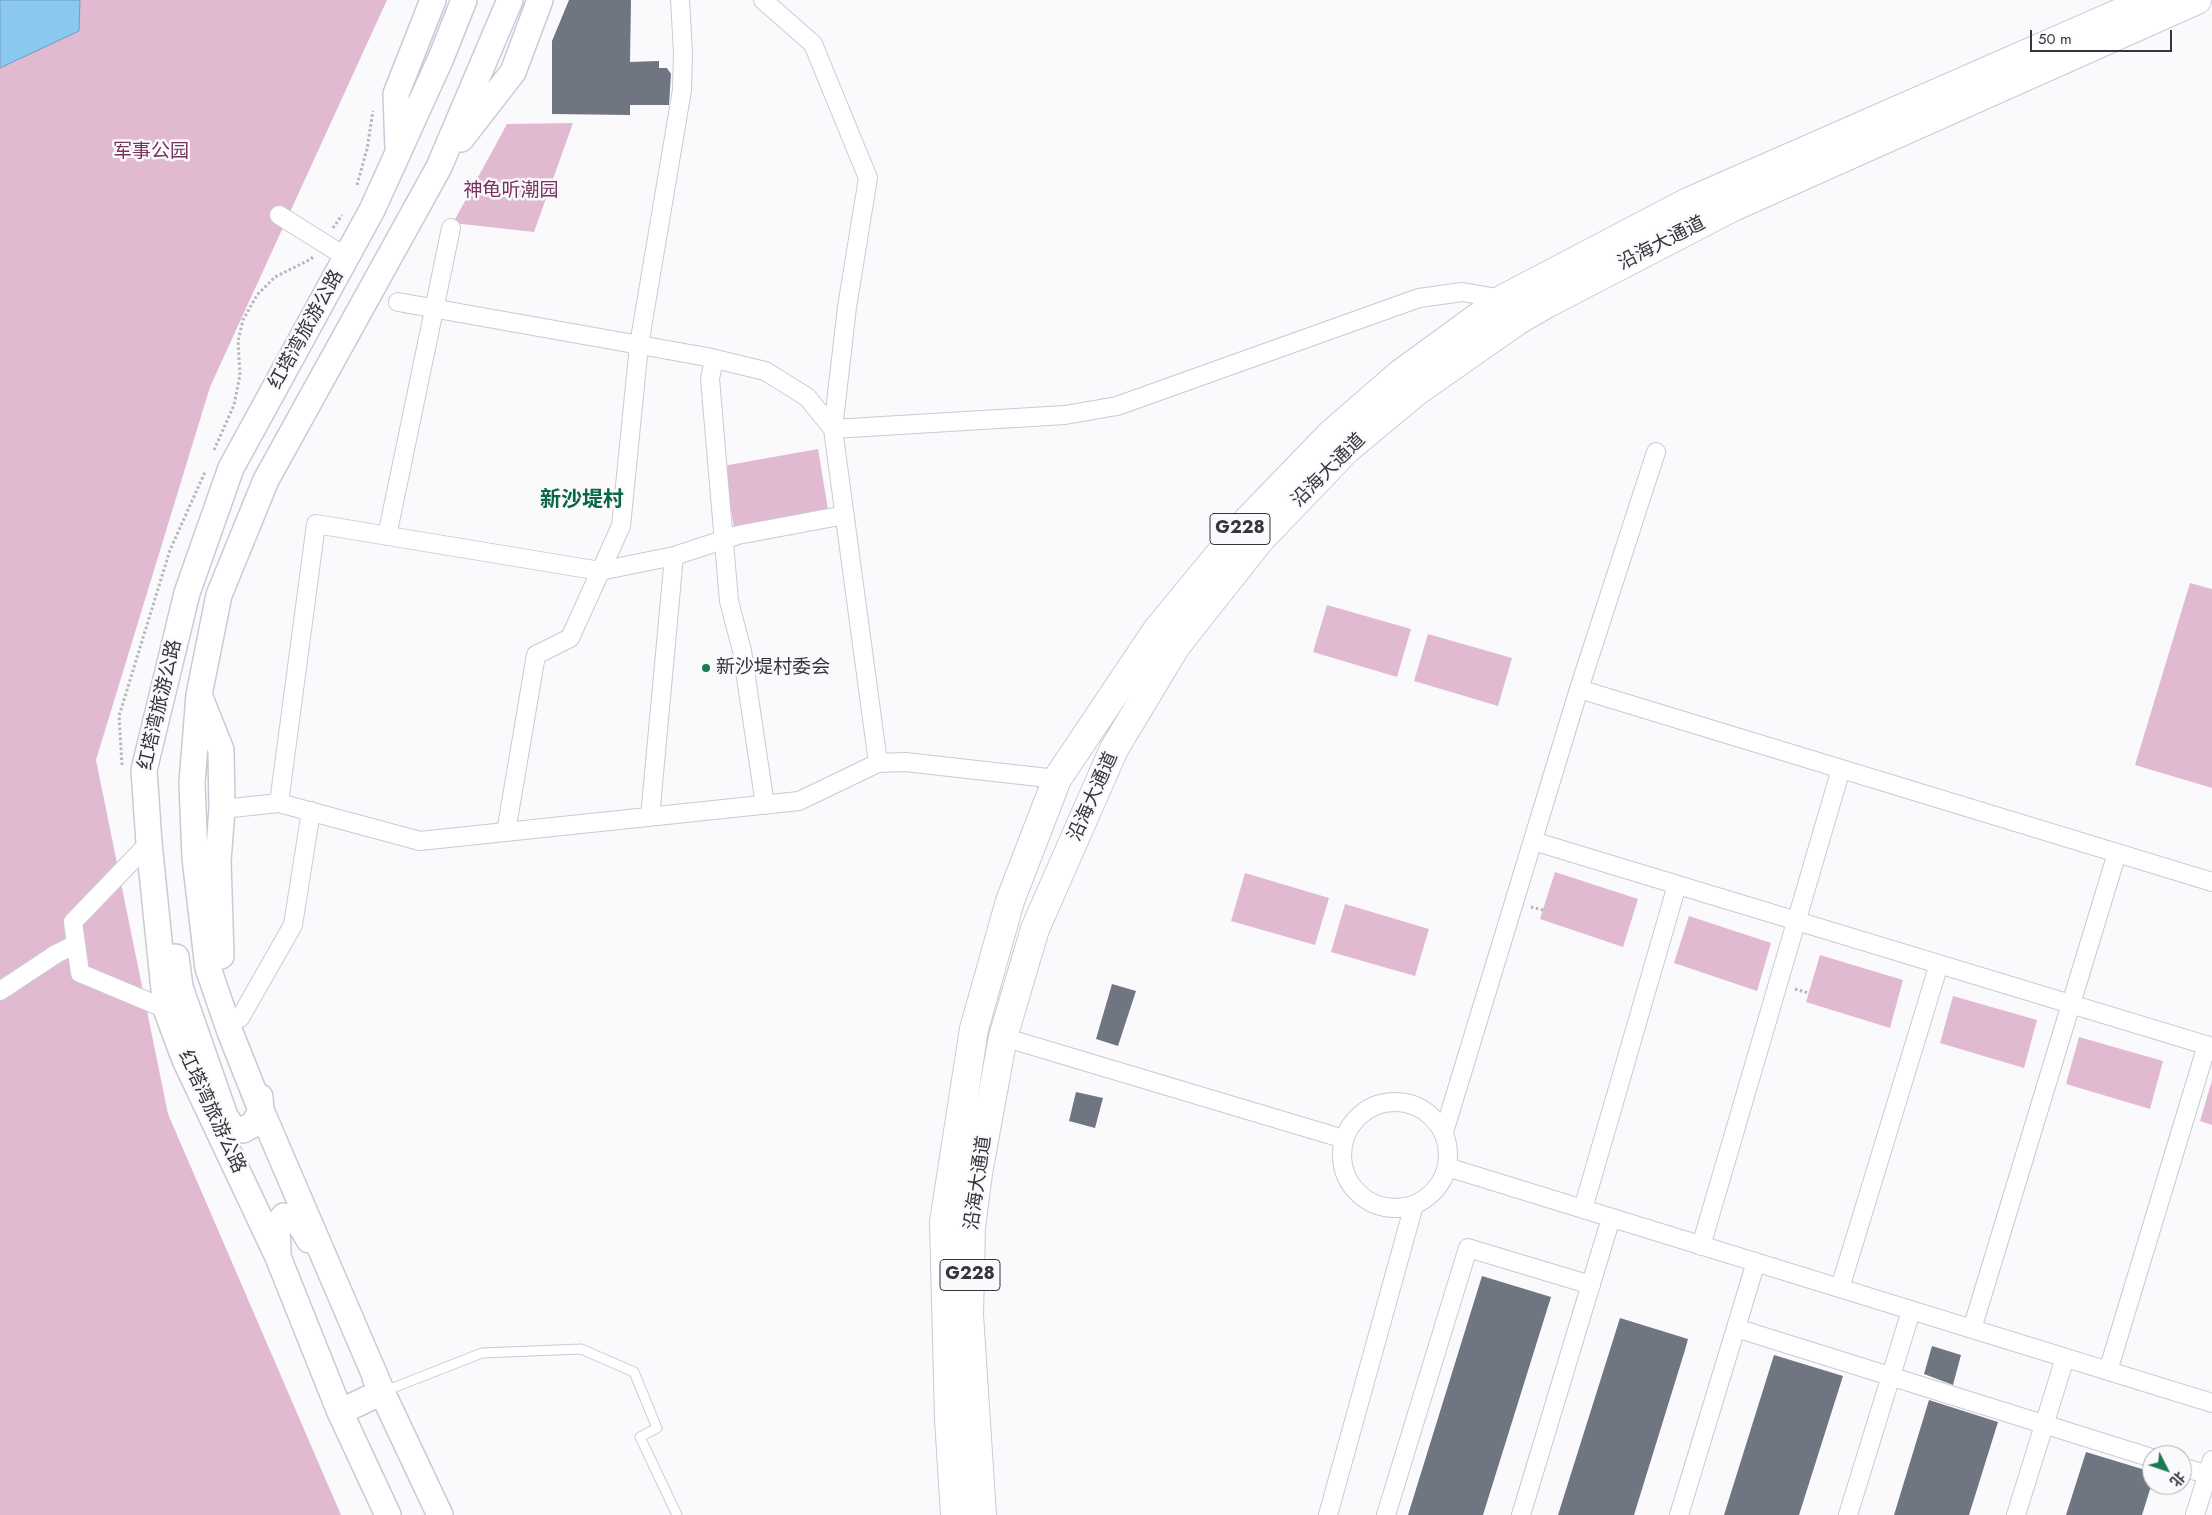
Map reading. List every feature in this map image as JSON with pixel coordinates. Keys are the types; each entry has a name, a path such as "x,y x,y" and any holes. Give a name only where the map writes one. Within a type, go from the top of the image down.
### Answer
{"highway":[{"name":"沿海大通道","path":"955,1515 949,1419 944,1222 974,1029 1010,901 1058,779 1157,630 1247,521 1332,432 1400,374 1503,299 1688,202 2149,0"},
{"name":"沿海大通道","path":"982,1515 969,1315 971,1227 978,1173 1003,1037 1035,929 1114,750 1176,646 1259,541 1346,450 1417,391 1517,321 1546,304 1733,207 2197,0"},
{"path":"1122,683 1145,697"},
{"path":"974,1029 1003,1037"}],"main road":[{"path":"398,153 396,94 433,0"},
{"name":"红塔湾旅游公路","path":"388,1515 340,1412 278,1257 185,1060 166,1009 149,843 144,770 187,593 231,468 372,210 441,58 464,0"},
{"path":"440,1515 382,1392 261,1110 230,1032 208,968 195,858 192,793 200,695 218,595 266,480 439,167 510,0"},
{"path":"439,167 512,72 540,0"},
{"path":"154,879 166,898 180,987 225,1116 232,1127 243,1130 254,1124 261,1110 259,1077 221,961 218,861 222,809 221,750 200,695"},
{"path":"278,1257 277,1225 284,1216 296,1218 305,1230 334,1300 382,1392"},
{"path":"340,1412 382,1392"}],"street":[{"path":"506,832 536,655 570,638 621,526 639,345 682,90 684,52 680,0"},
{"path":"763,0 813,44 868,178 847,307 833,429 878,763"},
{"path":"279,215 346,257"},
{"path":"388,536 451,228"},
{"path":"833,429 1065,415 1117,406 1419,298 1462,292 1503,299"},
{"path":"398,302 714,359 765,371 807,397 833,429"},
{"path":"714,359 710,379 729,601 742,651 765,805"},
{"path":"1444,1132 1579,689 1656,452"},
{"path":"279,803 316,524 600,571 674,556 738,535 845,515"},
{"path":"650,817 674,556"},
{"path":"1579,689 2212,882"},
{"path":"222,809 279,803 420,840 799,801 878,763 905,762 1058,779"},
{"path":"1701,1246 1841,769"},
{"path":"240,1018 293,925 311,811"},
{"path":"1533,841 2210,1046 2108,1371"},
{"path":"149,843 72,922 80,973 166,1009"},
{"path":"1972,1329 2117,853"},
{"path":"1583,1209 1677,885"},
{"path":"0,992 56,954 76,944"},
{"path":"1840,1288 1939,964"},
{"path":"1003,1037 1344,1138"},
{"path":"1401,1101 1419,1106 1434,1117 1444,1132 1449,1150 1448,1167 1441,1183 1429,1196 1414,1205 1398,1209 1380,1207 1365,1200 1352,1188 1344,1173 1341,1156 1344,1138 1352,1122 1366,1110 1383,1102 1401,1101"},
{"path":"1448,1167 2212,1403"},
{"path":"1328,1515 1414,1205"},
{"path":"1521,1515 1612,1218"},
{"path":"1386,1515 1468,1248 1591,1285"},
{"path":"1679,1515 1756,1262"},
{"path":"1848,1515 1911,1311"},
{"path":"1736,1328 2142,1455"},
{"path":"2016,1515 2065,1358"},
{"path":"2192,1468 2210,1470 2195,1515"}],"lane":[{"path":"382,1392 482,1353 581,1349 634,1372 657,1428 640,1437 677,1515"}],"green space":[{"name":"军事公园","path":"43,0 387,0 210,387 96,760 168,1114 341,1515 0,1515 0,43"},
{"name":"神龟听潮园","path":"573,123 534,232 453,223 507,124"},
{"path":"818,449 828,509 734,527 723,466"},
{"path":"2190,583 2212,589 2212,788 2135,765"},
{"path":"1327,605 1411,629 1397,677 1313,652"},
{"path":"1428,634 1512,658 1498,706 1414,681"},
{"path":"1555,872 1638,899 1623,947 1540,919"},
{"path":"1245,873 1329,898 1315,945 1231,921"},
{"path":"1345,904 1429,929 1415,976 1331,952"},
{"path":"1689,916 1771,943 1757,991 1674,963"},
{"path":"1820,955 1903,980 1890,1028 1806,1002"},
{"path":"1953,996 2037,1020 2024,1068 1940,1043"},
{"path":"2079,1037 2163,1061 2150,1109 2066,1084"},
{"path":"2212,1080 2212,1125 2200,1121"}],"water":[{"path":"0,0 80,0 79,31 0,68"}],"building":[{"path":"569,0 631,0 630,62 659,61 659,68 667,68 671,74 669,105 630,105 630,115 552,114 552,41"},
{"path":"1112,984 1136,991 1118,1046 1096,1039"},
{"path":"1076,1092 1103,1098 1095,1128 1069,1121"},
{"path":"1482,1276 1551,1297 1483,1515 1408,1515"},
{"path":"1620,1318 1688,1339 1634,1515 1558,1515"},
{"path":"1932,1346 1961,1355 1953,1385 1924,1374"},
{"path":"1774,1355 1843,1376 1799,1515 1724,1515"},
{"path":"1929,1400 1998,1422 1969,1515 1894,1515"},
{"path":"2086,1452 2142,1469 2142,1495 2148,1495 2142,1515 2066,1515"}],"place":[{"name":"新沙堤村委会","path":"706,668"}],"district":[{"name":"新沙堤村","path":"582,501"}]}
